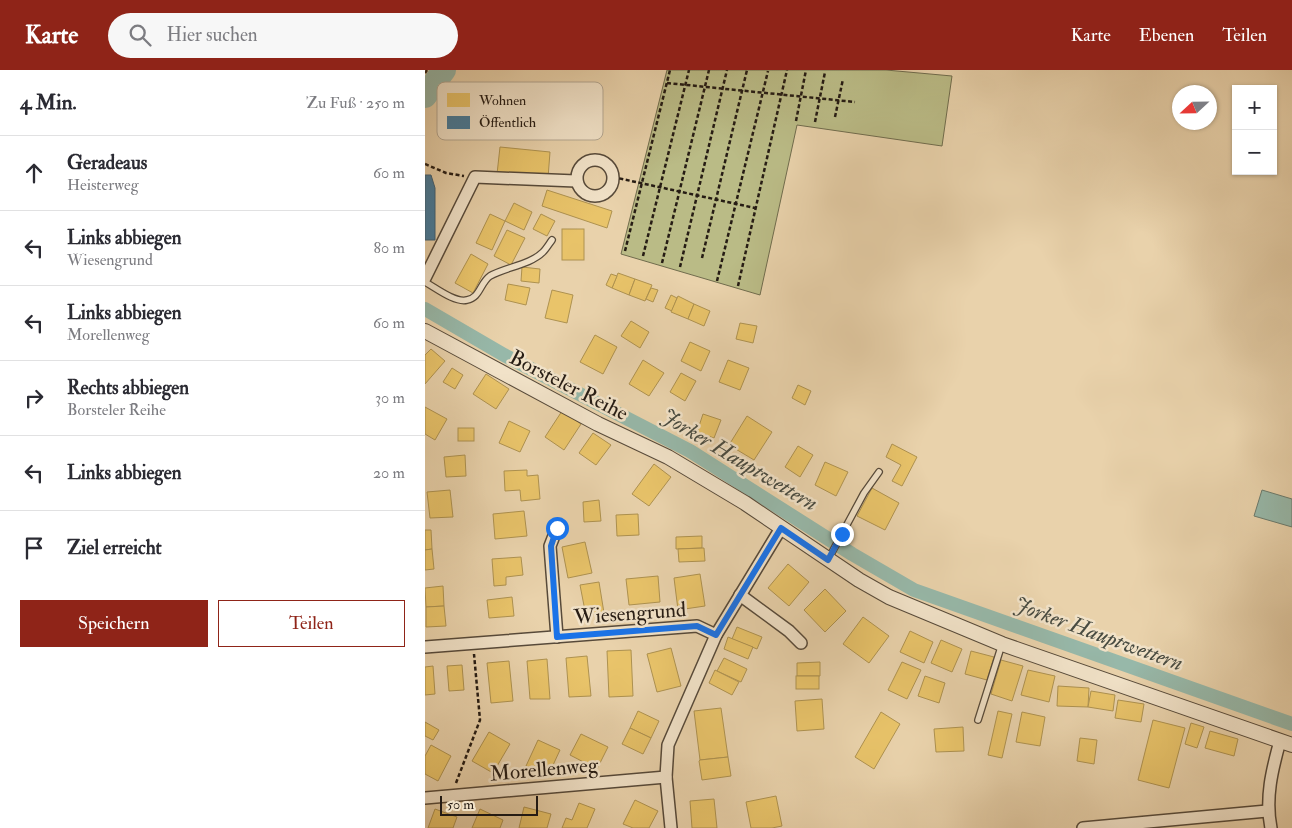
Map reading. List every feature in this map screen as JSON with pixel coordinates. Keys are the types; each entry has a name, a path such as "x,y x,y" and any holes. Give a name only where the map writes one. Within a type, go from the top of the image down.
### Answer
{"street":[{"path":"591,159 606,162 614,174 611,189 598,197 584,194 576,181 579,166 591,159"},
{"path":"425,280 475,177 576,181"},
{"name":"Borsteler Reihe","path":"425,331 598,424 668,457 745,503 781,528 830,557 859,580 889,597 1002,644 1286,743"},
{"path":"557,528 551,546 557,637"},
{"path":"671,828 666,778 668,745 716,635 781,528"},
{"path":"740,595 789,631 801,644"},
{"name":"Wiesengrund","path":"425,647 697,626 716,635"},
{"path":"1271,828 1267,811 1271,774 1286,743"},
{"name":"Morellenweg","path":"425,798 666,778"},
{"path":"1083,828 1267,811"}],"lane":[{"path":"425,280 459,301 468,300 476,296 487,278 500,271 534,259 543,253 553,240"},
{"path":"830,557 864,493 879,472"},
{"path":"978,720 1002,644"}],"path":[{"path":"625,251 670,70"},
{"path":"643,256 689,70"},
{"path":"662,262 709,70"},
{"path":"680,267 727,70"},
{"path":"702,258 747,70"},
{"path":"737,286 787,70"},
{"path":"796,121 807,70"},
{"path":"717,281 768,71"},
{"path":"815,122 825,72"},
{"path":"835,116 843,78"},
{"path":"667,83 855,102"},
{"path":"425,164 445,173 475,177"},
{"path":"613,177 755,208"},
{"path":"451,796 480,720 473,644"}],"green space":[{"path":"667,70 886,70 952,76 942,146 797,125 760,295 621,254"}],"shaded area":[{"path":"1262,490 1292,499 1292,527 1254,516"}],"building: Wohnen":[{"path":"500,147 550,152 548,178 497,174"},
{"path":"547,190 612,211 607,228 542,206"},
{"path":"514,203 532,212 524,230 505,221"},
{"path":"490,214 505,221 492,250 476,243"},
{"path":"541,214 555,221 547,236 533,229"},
{"path":"562,229 584,229 584,260 562,260"},
{"path":"507,230 525,238 511,265 494,256"},
{"path":"471,254 488,264 473,293 455,283"},
{"path":"522,267 540,269 539,283 521,281"},
{"path":"618,273 635,279 629,295 612,288"},
{"path":"611,274 617,276 612,288 606,285"},
{"path":"635,279 652,285 645,301 629,295"},
{"path":"508,284 530,288 526,305 505,300"},
{"path":"651,288 658,290 653,302 646,299"},
{"path":"552,290 573,295 567,323 545,318"},
{"path":"671,295 677,298 672,311 665,308"},
{"path":"678,296 694,304 688,319 671,312"},
{"path":"694,304 710,311 704,326 688,319"},
{"path":"631,321 649,332 640,348 621,336"},
{"path":"740,323 757,326 753,343 736,339"},
{"path":"595,335 617,347 603,374 580,362"},
{"path":"690,342 710,351 701,371 681,361"},
{"path":"431,349 445,361 425,384 425,355"},
{"path":"643,360 664,373 649,396 629,384"},
{"path":"728,360 749,368 740,390 719,382"},
{"path":"452,368 463,375 455,389 443,382"},
{"path":"681,373 696,381 685,401 670,392"},
{"path":"486,374 509,389 496,409 473,394"},
{"path":"798,385 811,391 805,405 792,398"},
{"path":"425,407 447,419 435,440 425,434"},
{"path":"562,411 581,424 564,450 545,437"},
{"path":"703,414 721,420 714,438 697,432"},
{"path":"747,416 772,432 754,460 729,445"},
{"path":"509,421 530,431 520,452 499,443"},
{"path":"458,428 474,428 474,441 458,441"},
{"path":"593,433 611,445 596,465 579,453"},
{"path":"892,444 917,457 902,486 892,481 901,465 886,457"},
{"path":"798,446 813,455 800,477 785,467"},
{"path":"465,455 466,476 446,477 444,457"},
{"path":"825,462 848,472 836,496 815,485"},
{"path":"654,464 671,477 649,506 632,494"},
{"path":"527,470 527,476 538,475 540,499 521,501 520,490 505,491 504,471"},
{"path":"872,488 899,503 885,530 857,516"},
{"path":"450,490 453,517 430,518 427,492"},
{"path":"599,500 601,521 584,522 583,502"},
{"path":"524,511 527,536 495,539 493,514"},
{"path":"638,514 639,535 617,536 616,515"},
{"path":"425,530 431,530 432,549 425,550"},
{"path":"702,536 702,548 676,549 676,537"},
{"path":"585,542 592,573 568,578 562,547"},
{"path":"704,548 705,561 679,562 678,549"},
{"path":"432,549 434,569 425,570 425,550"},
{"path":"521,557 523,575 506,577 506,585 494,586 492,559"},
{"path":"788,564 809,582 789,606 768,588"},
{"path":"700,574 705,606 678,610 674,578"},
{"path":"658,576 660,602 629,605 626,579"},
{"path":"599,582 604,613 586,616 580,585"},
{"path":"443,586 444,606 426,607 425,588"},
{"path":"825,589 846,611 825,632 804,610"},
{"path":"512,597 514,616 489,618 487,600"},
{"path":"444,606 446,626 426,627 426,607"},
{"path":"863,617 889,636 869,663 843,644"},
{"path":"737,627 762,637 757,649 732,639"},
{"path":"910,631 933,642 924,663 900,652"},
{"path":"728,637 753,647 748,659 724,649"},
{"path":"941,640 962,649 952,672 931,663"},
{"path":"671,648 681,686 657,692 647,654"},
{"path":"631,650 633,696 609,697 607,651"},
{"path":"971,651 994,657 987,680 965,674"},
{"path":"587,656 591,696 569,697 566,658"},
{"path":"724,658 747,669 741,682 717,671"},
{"path":"547,659 550,699 530,699 527,661"},
{"path":"1001,660 1023,666 1012,701 991,694"},
{"path":"509,661 513,701 491,703 487,663"},
{"path":"820,662 820,676 797,676 797,663"},
{"path":"902,662 921,670 907,699 888,690"},
{"path":"462,665 464,690 449,691 447,666"},
{"path":"433,666 435,694 425,695 425,667"},
{"path":"715,670 739,682 732,695 709,683"},
{"path":"1028,670 1055,676 1049,702 1021,695"},
{"path":"796,676 819,676 819,689 796,689"},
{"path":"925,676 945,683 939,703 918,696"},
{"path":"1058,686 1089,688 1088,707 1057,706"},
{"path":"1091,691 1115,695 1113,711 1088,707"},
{"path":"822,699 824,729 797,731 795,701"},
{"path":"1118,700 1144,704 1141,722 1115,718"},
{"path":"721,708 728,757 700,760 694,711"},
{"path":"638,711 659,721 651,738 630,728"},
{"path":"998,711 1012,714 1002,758 988,755"},
{"path":"881,712 900,724 874,769 855,757"},
{"path":"1022,712 1045,717 1040,746 1016,742"},
{"path":"1153,720 1185,728 1169,788 1138,780"},
{"path":"425,722 439,730 433,740 425,736"},
{"path":"1191,723 1204,727 1197,748 1185,744"},
{"path":"963,727 964,751 936,752 934,729"},
{"path":"630,728 651,738 643,754 622,744"},
{"path":"1210,731 1238,739 1234,756 1205,748"},
{"path":"489,732 510,744 493,773 472,761"},
{"path":"581,734 608,747 597,769 570,755"},
{"path":"1080,738 1097,740 1094,764 1077,761"},
{"path":"538,740 560,750 548,776 526,766"},
{"path":"431,745 451,756 438,781 425,774 425,756"},
{"path":"728,757 731,776 702,780 700,760"},
{"path":"776,796 782,826 751,828 746,802"},
{"path":"714,799 717,828 692,828 690,801"},
{"path":"635,800 658,811 649,828 633,828 623,824"},
{"path":"579,803 595,809 587,828 562,828 566,818 572,820"},
{"path":"524,807 551,814 547,828 519,828"},
{"path":"435,809 457,817 453,828 428,828"},
{"path":"480,809 503,820 500,828 472,828"}],"building: Öffentlich":[{"path":"425,175 431,175 435,188 435,240 425,240"}],"waterway":[{"path":"425,96 444,70"},
{"name":"Jorker Hauptwettern","path":"425,309 504,355 690,451 852,554 914,590 1292,724"}],"route":[{"path":"557,528 551,546 557,637 697,626 716,635 781,528 828,560 842,534"}]}
